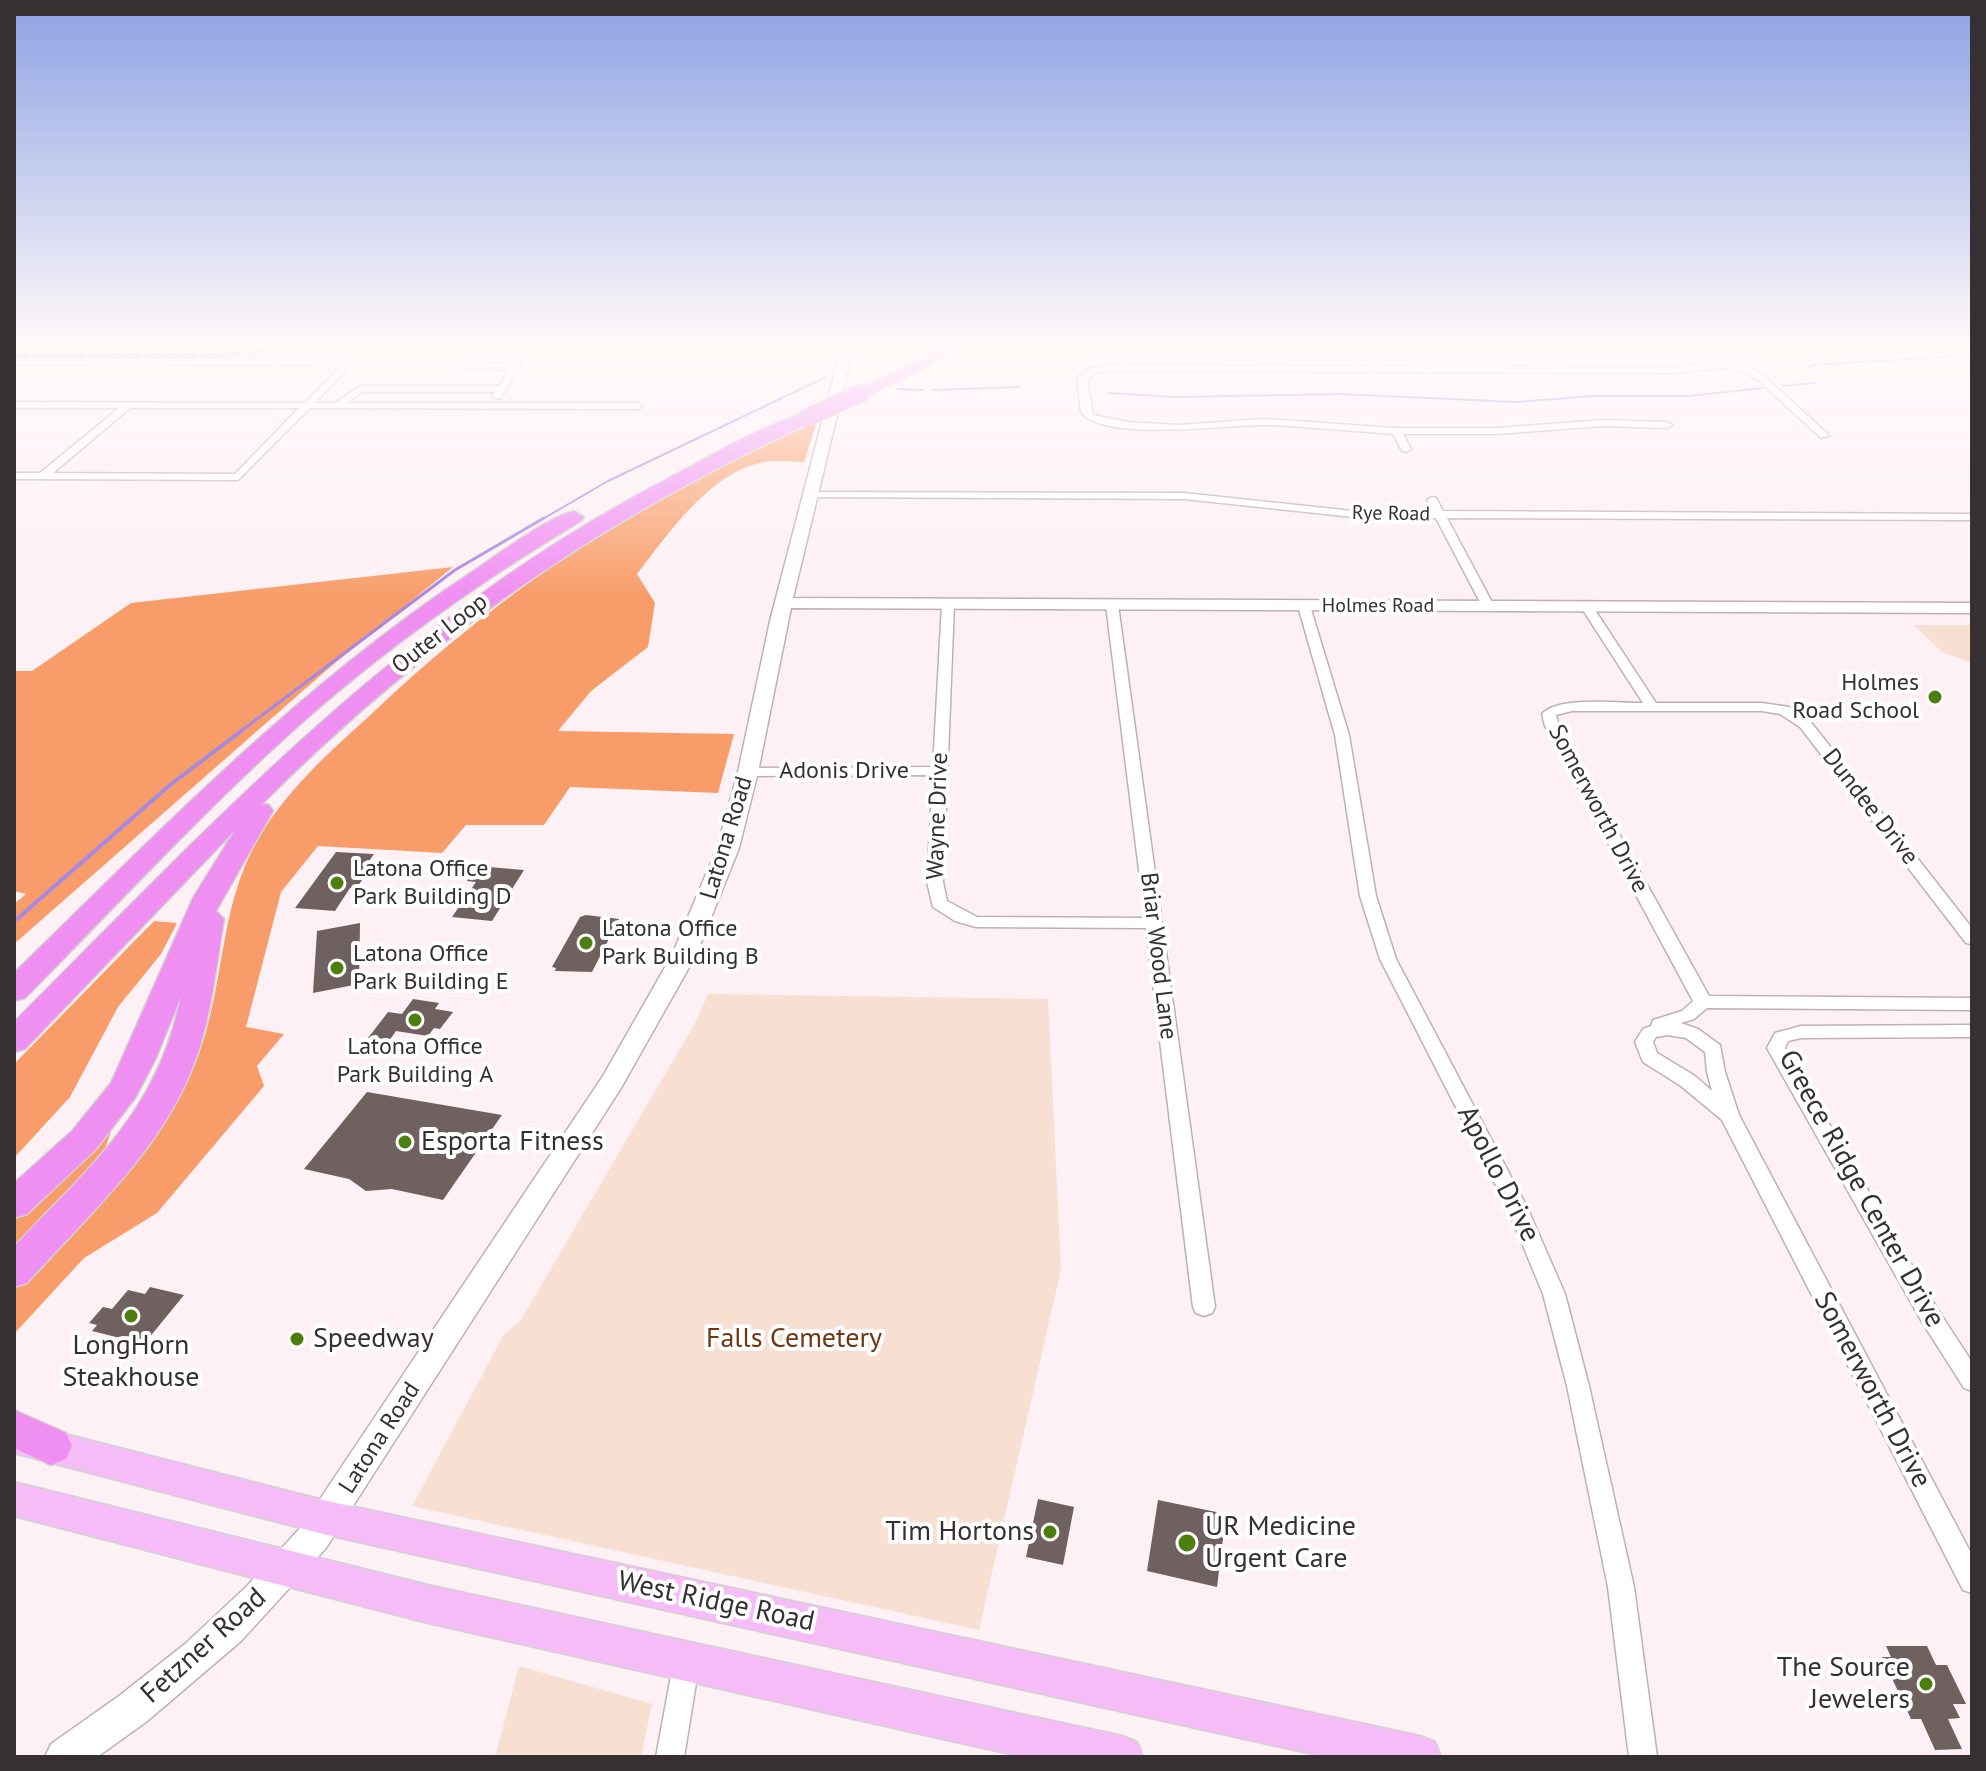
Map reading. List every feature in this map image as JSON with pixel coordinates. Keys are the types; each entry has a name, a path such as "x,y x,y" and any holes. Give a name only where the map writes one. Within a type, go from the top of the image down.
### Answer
{"highway":[{"name":"Outer Loop","path":"14,991 199,809 322,694 463,586 543,535 631,485 758,432"},
{"name":"Outer Loop","path":"14,1041 265,788 380,682 473,608 572,540 659,489 768,432"},
{"path":"14,1204 84,1140 123,1090 140,1058 203,907 232,853 269,799 380,682"},
{"path":"14,966 199,809"},
{"path":"14,1272 118,1160 165,1091 190,1028 210,918 232,853"},
{"path":"14,1428 33,1442"}],"main road":[{"name":"West Ridge Road","path":"33,1442 327,1518 1420,1757"},
{"path":"14,1499 285,1572 686,1665 991,1743 1122,1757"}],"street":[{"path":"43,476 96,432"},
{"path":"14,476 238,477 281,432"},
{"name":"Latona Road","path":"327,1518 612,1082 652,1016 712,892 732,834 748,772 784,603 827,432"},
{"path":"1396,432 1406,449"},
{"path":"1820,432 1825,436"},
{"name":"Rye Road","path":"811,495 1184,496 1327,513 1972,517"},
{"path":"1432,500 1488,606"},
{"name":"Holmes Road","path":"784,603 1972,608"},
{"name":"Wayne Drive","path":"948,605 935,882 939,903 948,911 976,922 1154,923"},
{"name":"Briar Wood Lane","path":"1112,605 1204,1307"},
{"name":"Apollo Drive","path":"1304,606 1342,735 1368,896 1388,959 1517,1207 1540,1257 1562,1320 1621,1587 1643,1757"},
{"path":"1587,607 1652,707"},
{"name":"Dundee Drive","path":"1652,707 1762,707 1784,710 1799,719 1972,939"},
{"name":"Somerworth Drive","path":"1652,707 1561,708 1553,710 1549,719 1703,1002"},
{"name":"Adonis Drive","path":"748,772 940,771"},
{"path":"1649,1033 1663,1022 1688,1015 1703,1002 1972,1004"},
{"name":"Somerworth Drive","path":"1729,1115 1688,1081 1649,1057 1644,1042 1649,1033 1665,1027 1676,1028 1705,1040 1714,1050 1716,1072 1729,1115 1972,1581"},
{"name":"Greece Ridge Center Drive","path":"1972,1031 1801,1032 1781,1037 1776,1048 1930,1316 1972,1381"},
{"name":"Fetzner Road","path":"64,1757 175,1676 285,1572 327,1518"},
{"path":"670,1757 686,1665"}],"green space":[{"path":"1914,625 1972,625 1972,663 1942,652"},
{"name":"Falls Cemetery","path":"708,994 1048,999 1061,1270 979,1630 412,1506 503,1336 520,1321 694,1025"},
{"path":"519,1666 652,1704 641,1757 495,1757"}],"shaded area":[{"path":"795,432 814,432 804,462 765,462 741,469 707,492 676,524 637,574 655,603 648,647 591,691 558,731 734,734 718,793 570,787 544,825 466,825 442,853 318,846 281,892 246,1027 284,1034 257,1066 264,1086 157,1213 84,1258 14,1334 14,1287 122,1174 170,1111 189,1078 209,1020 236,892 256,843 279,808 335,747 419,670 475,624 593,539 703,477"},
{"path":"453,567 329,668 14,944 14,904 26,894 14,891 14,671 32,671 131,603"},
{"path":"154,921 177,923 161,954 118,1007 70,1097 14,1158 14,1064"},
{"path":"111,1132 99,1165 14,1249 14,1221"}],"building":[{"name":"Latona Office Park Building D","path":"336,852 374,854 358,877 364,877 356,889 350,888 335,911 295,908"},
{"path":"477,866 524,870 492,921 452,917 476,882 467,881"},
{"name":"Latona Office Park Building B","path":"580,917 619,919 592,972 555,971 556,968 552,967"},
{"name":"Latona Office Park Building E","path":"360,923 359,984 313,993 317,931"},
{"name":"Latona Office Park Building A","path":"413,999 439,1003 435,1009 453,1012 440,1029 434,1028 428,1036 396,1031 389,1041 368,1038 388,1012 402,1014"},
{"name":"Esporta Fitness","path":"367,1092 502,1115 443,1200 392,1189 366,1191 349,1179 304,1169"},
{"name":"LongHorn Steakhouse","path":"150,1287 184,1295 144,1344 92,1331 97,1325 89,1323 103,1307 112,1309 128,1290 145,1294"},
{"name":"Tim Hortons","path":"1038,1499 1074,1507 1063,1565 1026,1557"},
{"name":"UR Medicine Urgent Care","path":"1158,1500 1226,1514 1217,1587 1147,1571"},
{"name":"The Source Jewelers","path":"1886,1646 1927,1646 1936,1665 1947,1665 1966,1704 1953,1704 1960,1718 1948,1719 1962,1749 1935,1750 1921,1719 1911,1719 1882,1657 1891,1657"}],"waterway":[{"path":"541,520 608,481 711,432"},
{"path":"237,734 455,570 544,518"},
{"path":"17,919 170,785 240,732"}],"place":[{"name":"Holmes Road School","path":"1935,697"},
{"name":"Latona Office Park Building D","path":"337,883"},
{"name":"Latona Office Park Building B","path":"586,943"},
{"name":"Latona Office Park Building E","path":"337,968"},
{"name":"Latona Office Park Building A","path":"415,1020"},
{"name":"Esporta Fitness","path":"405,1142"},
{"name":"LongHorn Steakhouse","path":"131,1316"},
{"name":"Speedway","path":"297,1339"},
{"name":"Tim Hortons","path":"1050,1532"},
{"name":"UR Medicine Urgent Care","path":"1187,1543"},
{"name":"The Source Jewelers","path":"1926,1684"}]}
